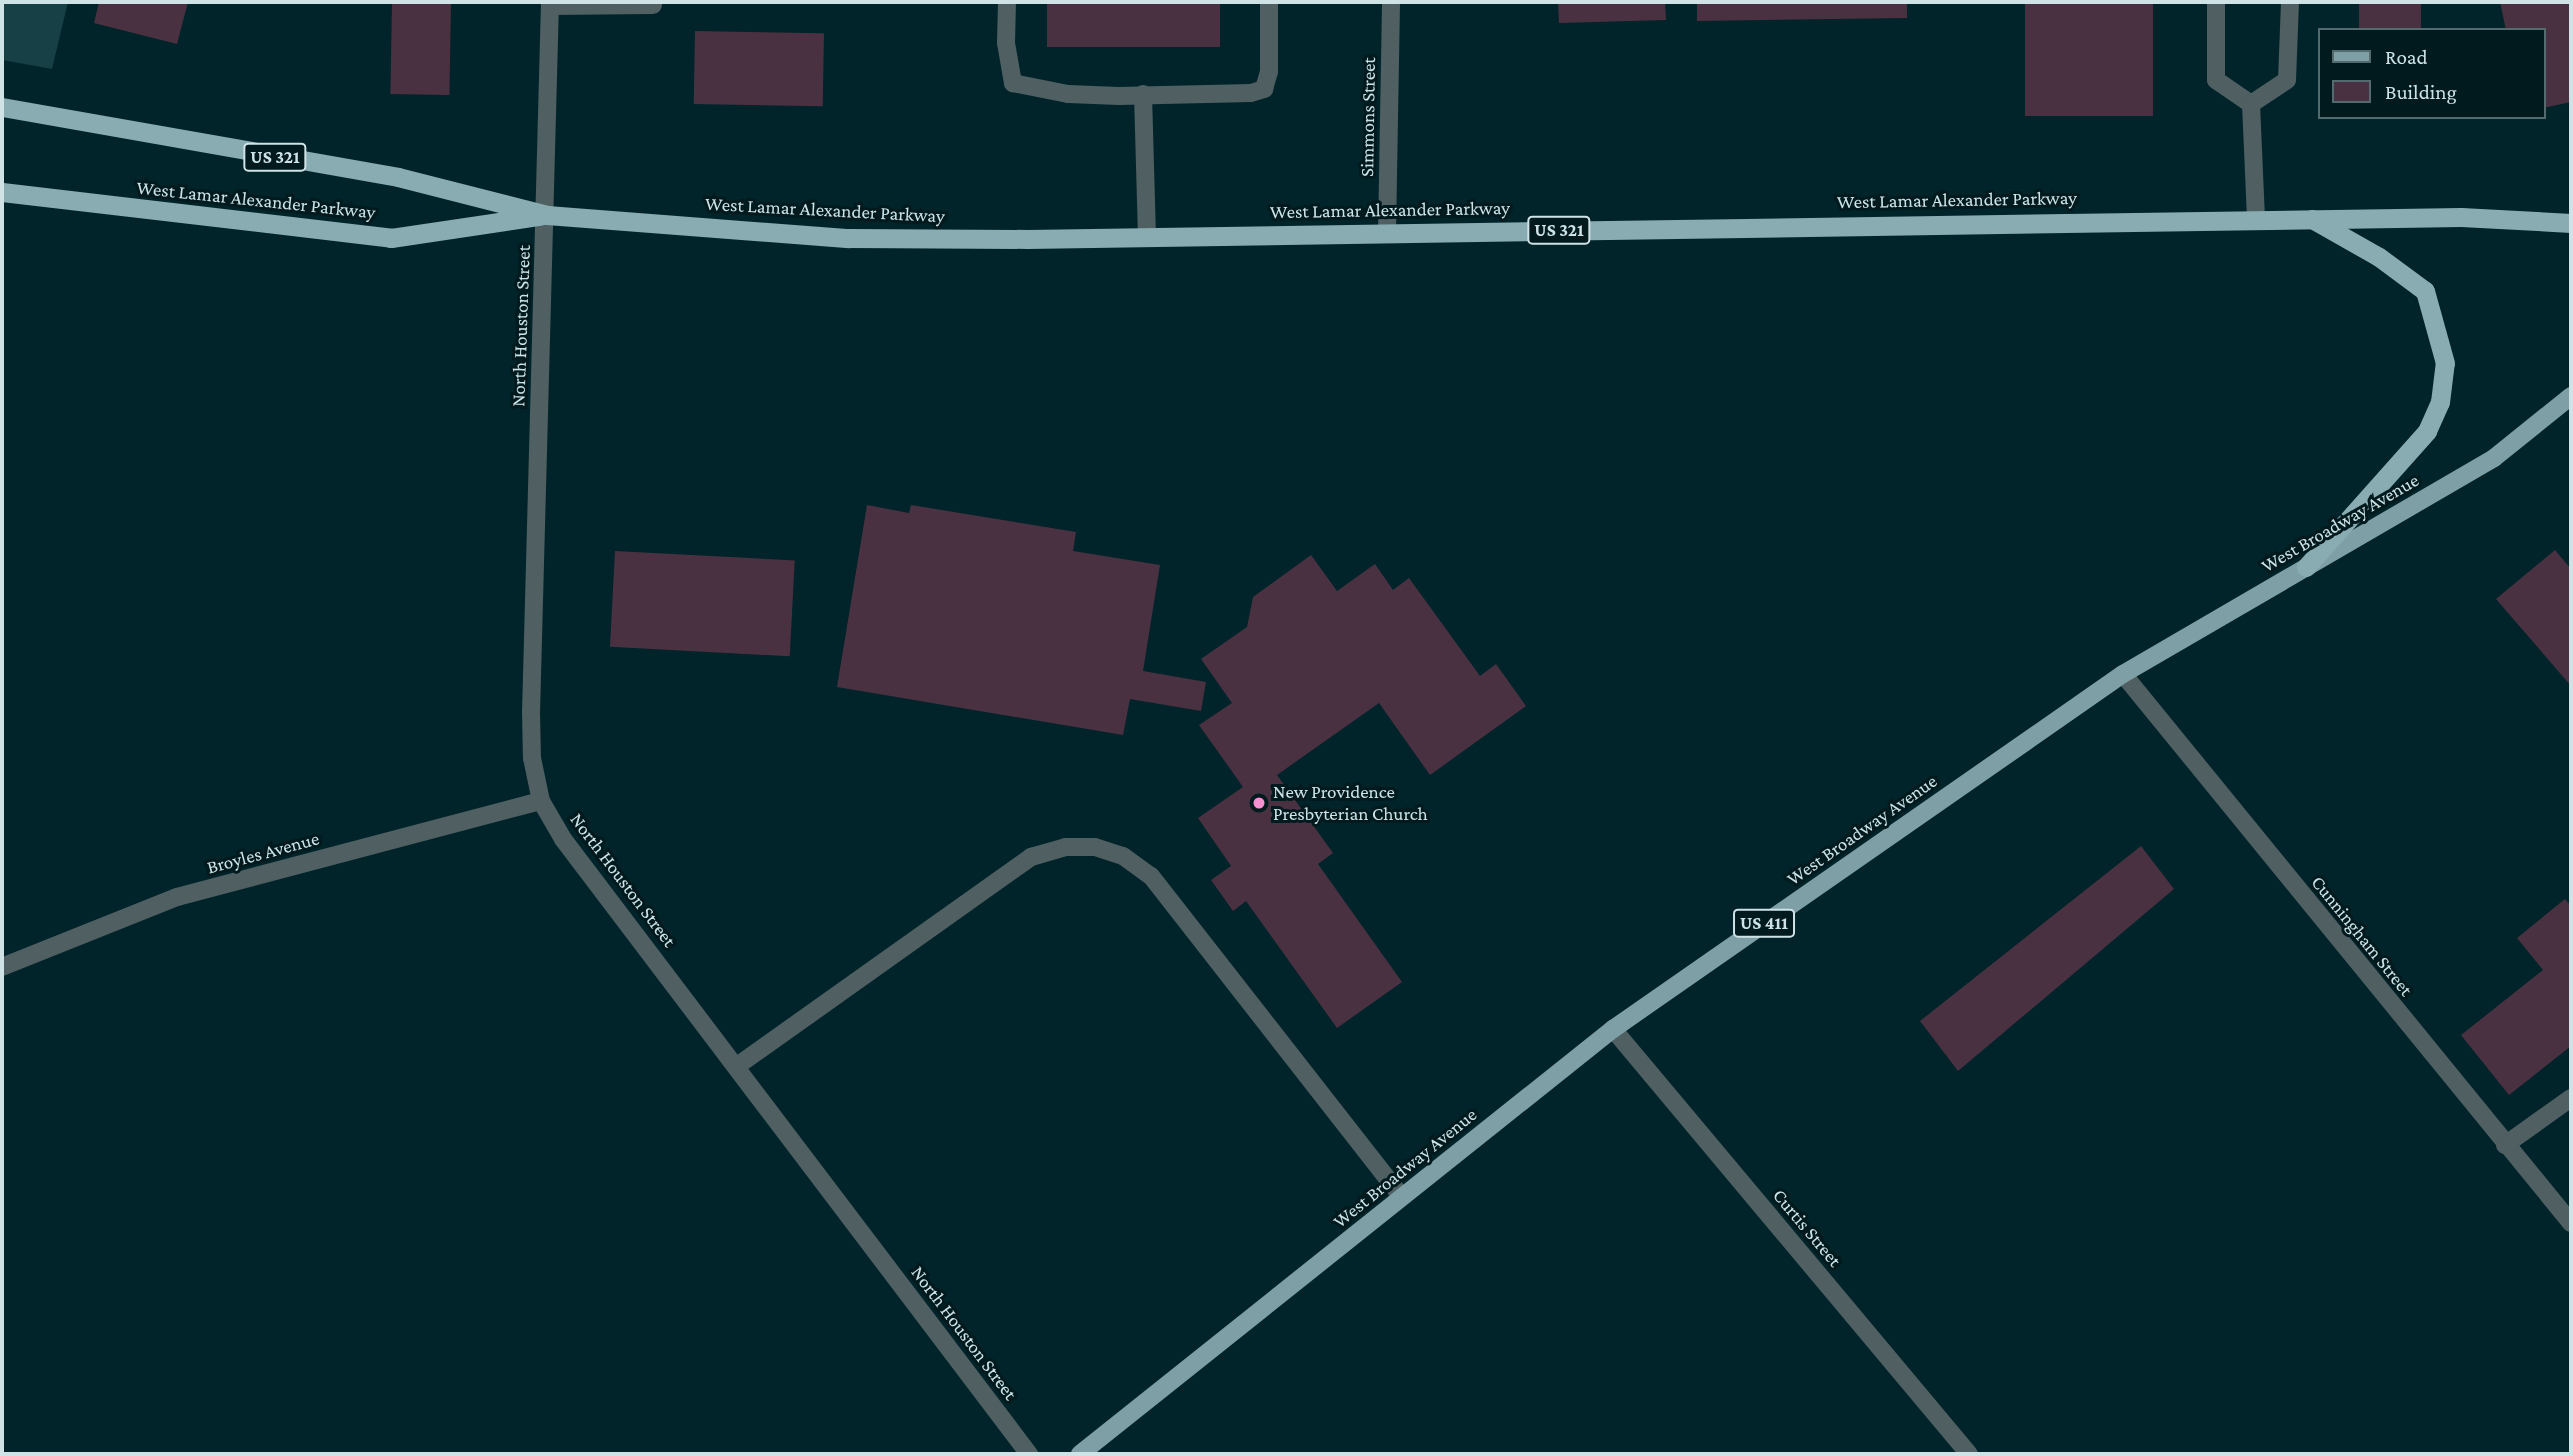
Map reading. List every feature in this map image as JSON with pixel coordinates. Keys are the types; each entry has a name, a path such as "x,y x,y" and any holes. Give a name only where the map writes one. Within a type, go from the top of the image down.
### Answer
{"highway":[{"name":"West Lamar Alexander Parkway","path":"2,107 398,177 547,215 849,237 1147,237 2461,216 2571,223"},
{"name":"West Lamar Alexander Parkway","path":"2,192 391,238 547,215"},
{"path":"2306,567 2427,430 2440,402 2445,363 2425,291 2379,257 2311,218"}],"main road":[{"name":"West Broadway Avenue","path":"1080,1454 1614,1028 2123,674 2494,458 2571,396"}],"street":[{"path":"1007,2 1006,43 1013,83 1068,94 1251,93 1264,89 1269,72 1269,2"},
{"name":"Simmons Street","path":"1387,233 1391,2"},
{"path":"2216,2 2216,80 2251,104"},
{"path":"2251,104 2287,80 2290,2"},
{"path":"550,4 653,5"},
{"name":"North Houston Street","path":"550,4 547,215 531,712 532,758 541,801 563,839 1029,1454"},
{"path":"1143,94 1147,237"},
{"path":"2251,104 2256,219"},
{"name":"Cunningham Street","path":"2123,674 2571,1223"},
{"name":"Broyles Avenue","path":"2,967 177,897 541,801"},
{"path":"737,1066 1031,857 1065,847 1095,847 1123,856 1151,876 1402,1197"},
{"name":"Curtis Street","path":"1614,1028 1969,1454"},
{"path":"2505,1145 2571,1098"}],"shaded area":[{"path":"2,2 68,2 52,69 2,60"}],"building":[{"path":"99,2 188,2 177,44 94,23"},
{"path":"392,2 451,3 449,95 390,94"},
{"path":"1047,2 1220,2 1220,47 1047,47"},
{"path":"1558,2 1665,2 1666,20 1559,23"},
{"path":"1697,2 1907,2 1907,18 1697,21"},
{"path":"2025,2 2153,2 2153,116 2025,116"},
{"path":"2359,2 2421,2 2421,28 2359,28"},
{"path":"2500,2 2571,2 2571,102 2545,108 2545,28 2506,28"},
{"path":"695,31 824,33 823,106 694,104"},
{"path":"867,505 909,513 911,505 1076,532 1073,551 1160,565 1143,671 1206,682 1201,711 1130,699 1123,735 837,687"},
{"path":"2555,550 2571,569 2571,686 2496,599"},
{"path":"615,551 795,560 790,656 610,647"},
{"name":"New Providence Presbyterian Church","path":"1311,555 1337,591 1375,564 1393,590 1409,578 1480,676 1496,664 1526,706 1430,775 1379,703 1277,775 1333,853 1318,864 1402,982 1337,1028 1246,901 1233,911 1211,880 1231,866 1198,818 1243,787 1199,725 1232,703 1201,659 1247,627 1253,597"},
{"path":"2141,846 2174,889 1958,1071 1920,1021"},
{"path":"2565,899 2571,906 2571,1046 2509,1095 2461,1035 2543,970 2517,938"}],"place":[{"name":"New Providence Presbyterian Church","path":"1259,803"}]}
